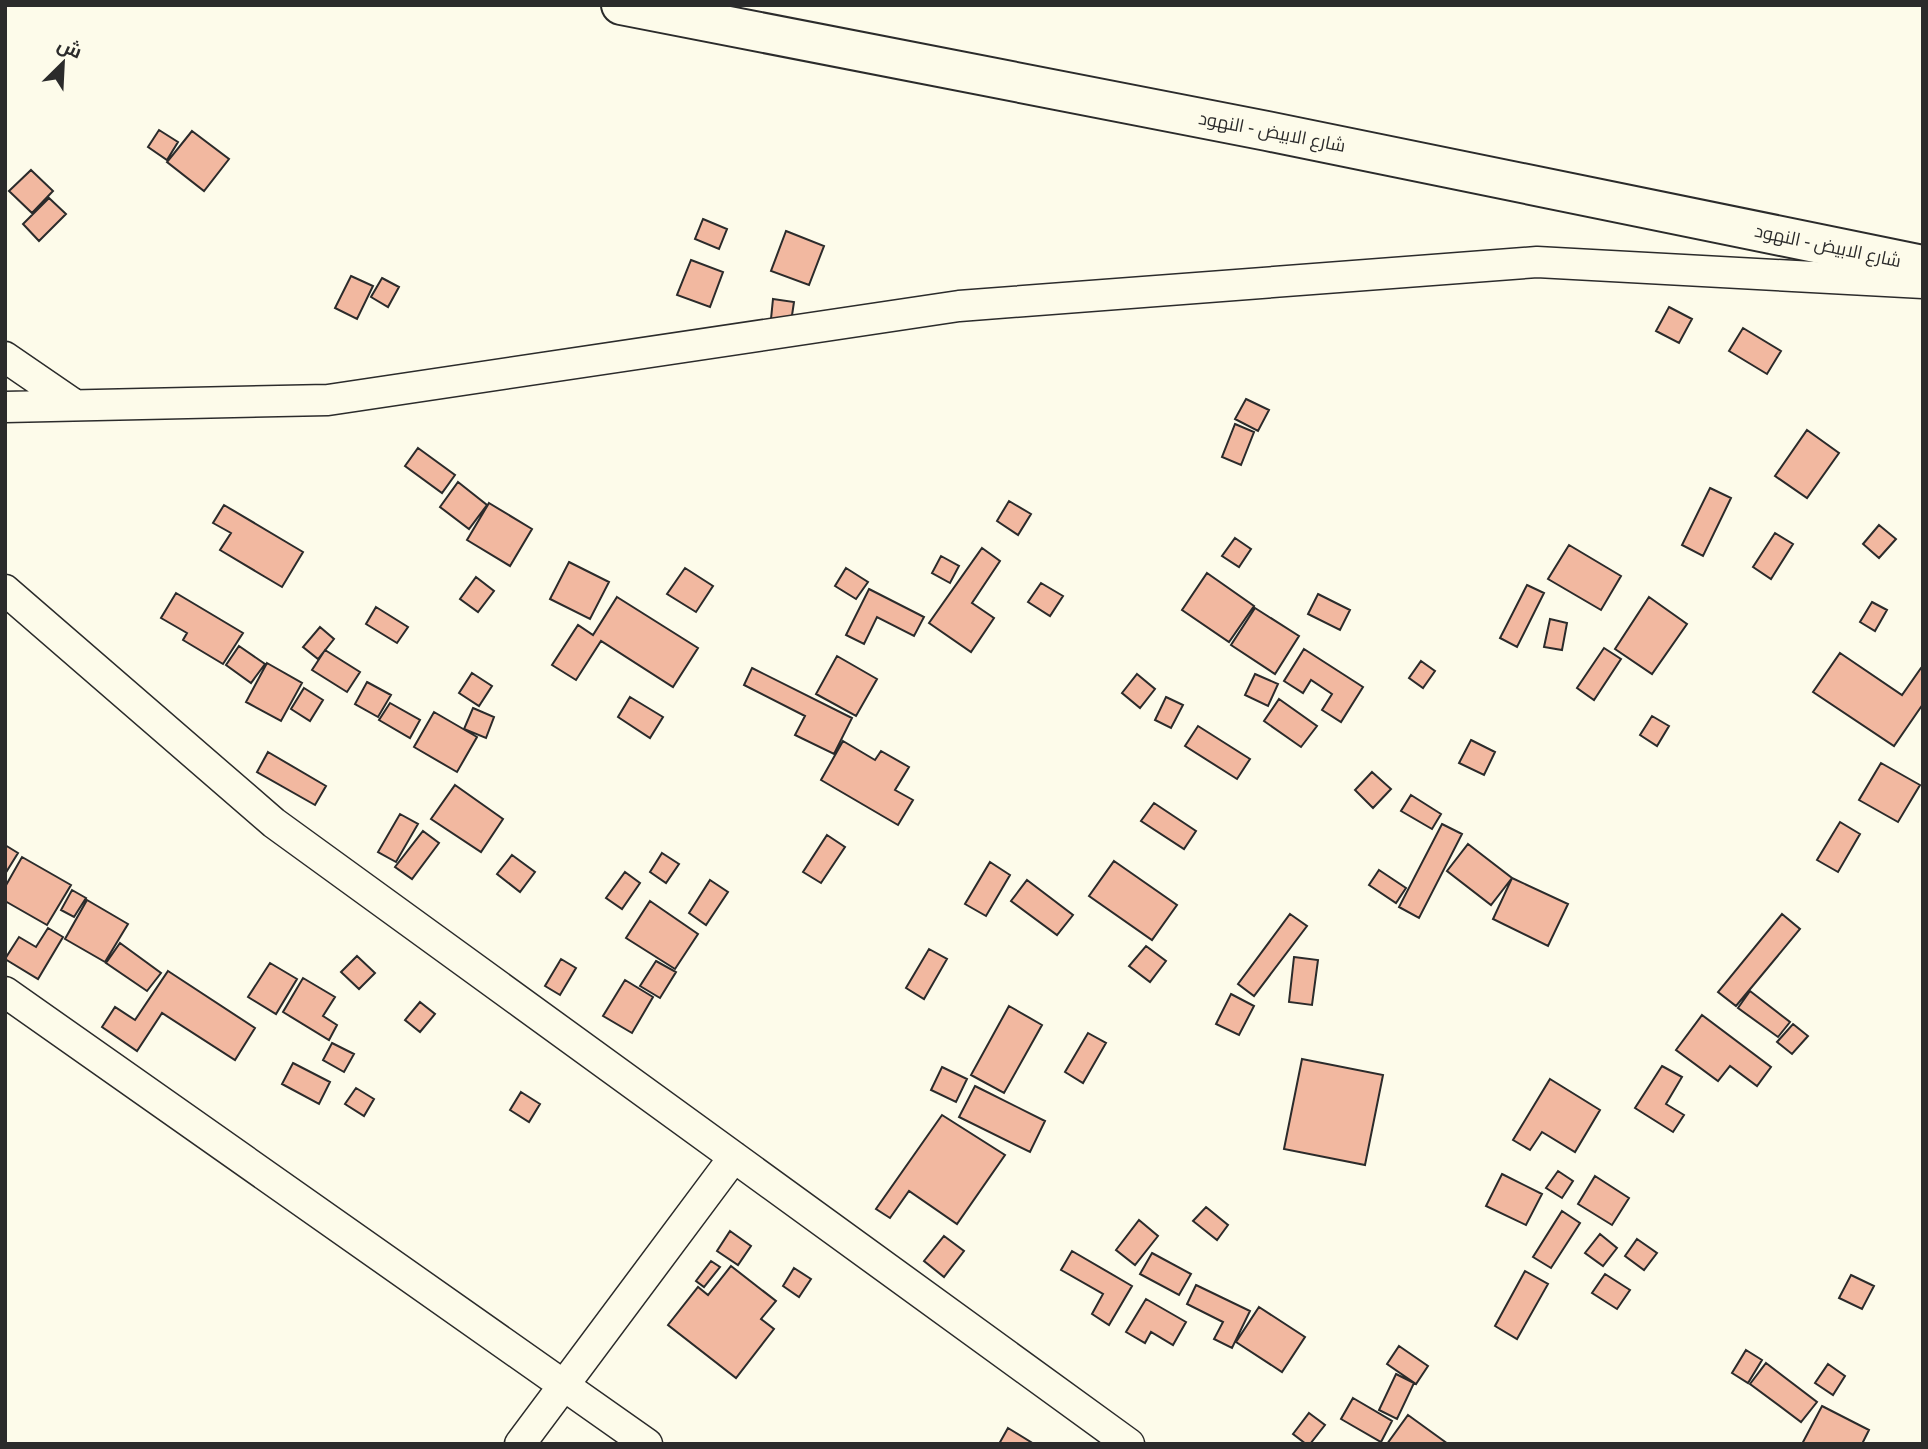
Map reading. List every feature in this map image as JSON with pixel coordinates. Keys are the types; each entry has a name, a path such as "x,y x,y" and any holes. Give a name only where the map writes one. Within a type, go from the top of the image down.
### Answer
{"highway":[{"name":"شارع الابيض - النهود","path":"621,5 1267,131 1923,265"}],"street":[{"path":"5,407 328,400 959,306 1537,262 1923,284"},
{"path":"5,357 75,405"},
{"path":"5,590 274,823 1129,1444"},
{"path":"5,992 647,1444"},
{"path":"520,1444 734,1157"}],"building":[{"path":"159,130 178,142 167,160 148,147"},
{"path":"192,131 229,159 204,191 167,162"},
{"path":"31,170 53,191 32,213 9,191"},
{"path":"49,198 66,214 39,241 23,224"},
{"path":"703,219 727,229 719,249 695,239"},
{"path":"786,231 824,246 809,285 771,271"},
{"path":"691,260 723,272 710,307 677,295"},
{"path":"351,276 373,286 357,319 335,308"},
{"path":"382,278 399,287 388,307 371,297"},
{"path":"773,299 794,302 791,322 771,319"},
{"path":"1669,307 1692,319 1679,343 1656,331"},
{"path":"1743,328 1781,351 1767,374 1729,351"},
{"path":"1246,399 1269,410 1258,431 1235,419"},
{"path":"1235,424 1254,432 1241,465 1222,457"},
{"path":"1807,430 1839,453 1807,498 1775,476"},
{"path":"418,448 455,475 442,493 405,466"},
{"path":"458,482 487,505 469,529 440,507"},
{"path":"1710,488 1731,498 1703,556 1682,545"},
{"path":"1009,501 1031,514 1018,535 997,521"},
{"path":"489,503 532,529 510,566 467,540"},
{"path":"224,505 303,552 282,587 220,550 231,533 213,523"},
{"path":"1879,525 1896,539 1879,558 1863,544"},
{"path":"1775,533 1793,544 1771,579 1753,567"},
{"path":"1235,538 1251,549 1239,567 1222,556"},
{"path":"1569,545 1621,576 1601,610 1548,579"},
{"path":"982,548 1000,561 972,603 994,618 971,652 929,623"},
{"path":"941,556 959,566 950,583 932,573"},
{"path":"569,562 609,582 590,619 550,599"},
{"path":"685,568 713,586 696,612 667,594"},
{"path":"846,568 868,582 856,599 835,586"},
{"path":"1207,573 1254,606 1229,642 1182,610"},
{"path":"476,577 494,591 478,612 460,599"},
{"path":"1041,583 1063,596 1050,616 1028,602"},
{"path":"1527,585 1544,593 1517,647 1500,638"},
{"path":"869,589 924,617 914,636 877,617 864,644 846,635"},
{"path":"176,593 243,633 223,664 183,640 187,633 161,618"},
{"path":"1318,594 1350,610 1340,630 1308,614"},
{"path":"617,597 698,648 673,687 601,641 576,680 552,665 578,625 593,635"},
{"path":"1649,597 1687,624 1652,674 1615,649"},
{"path":"1872,602 1887,610 1875,631 1860,622"},
{"path":"376,607 408,627 397,643 366,624"},
{"path":"1255,608 1299,636 1275,674 1231,645"},
{"path":"1550,619 1567,623 1562,650 1544,647"},
{"path":"320,627 334,639 318,659 303,647"},
{"path":"239,646 265,664 251,683 226,665"},
{"path":"1604,648 1621,659 1594,700 1577,688"},
{"path":"1304,649 1363,687 1341,722 1322,710 1332,694 1311,680 1303,693 1284,681"},
{"path":"325,650 360,672 347,692 312,670"},
{"path":"1840,653 1902,695 1921,668 1923,669 1923,704 1894,746 1813,692"},
{"path":"837,656 877,679 856,716 816,694"},
{"path":"1421,661 1435,671 1423,688 1409,678"},
{"path":"267,663 302,683 281,721 246,702"},
{"path":"752,668 852,718 834,754 795,735 805,716 744,685"},
{"path":"472,673 492,686 479,706 459,693"},
{"path":"1137,674 1155,689 1140,708 1122,693"},
{"path":"1255,674 1278,684 1268,706 1245,695"},
{"path":"367,682 391,695 378,717 355,704"},
{"path":"304,688 323,700 310,721 291,709"},
{"path":"630,697 663,717 650,738 618,717"},
{"path":"1166,697 1183,705 1171,728 1155,720"},
{"path":"1279,699 1317,726 1301,747 1264,721"},
{"path":"390,703 420,720 410,738 379,720"},
{"path":"473,708 494,717 486,738 464,729"},
{"path":"434,712 477,737 457,772 414,747"},
{"path":"1652,716 1669,726 1657,746 1640,735"},
{"path":"1198,726 1250,759 1237,779 1185,746"},
{"path":"1471,740 1495,752 1484,775 1459,763"},
{"path":"843,741 875,760 881,751 909,767 895,790 913,800 898,825 821,780"},
{"path":"268,752 326,786 315,805 257,772"},
{"path":"1881,763 1920,785 1898,822 1859,800"},
{"path":"1372,772 1391,789 1373,808 1355,790"},
{"path":"455,785 503,819 481,852 431,819"},
{"path":"1411,795 1441,814 1432,829 1401,811"},
{"path":"1154,803 1196,831 1184,849 1141,821"},
{"path":"400,814 418,824 396,862 378,852"},
{"path":"1840,822 1860,834 1838,872 1817,860"},
{"path":"1442,824 1462,834 1419,918 1399,907"},
{"path":"423,831 439,843 412,879 395,867"},
{"path":"827,835 845,847 821,883 803,872"},
{"path":"1468,844 1512,878 1491,905 1447,871"},
{"path":"5,845 18,853 5,874"},
{"path":"662,853 679,864 666,883 650,872"},
{"path":"512,855 535,872 520,892 497,874"},
{"path":"22,857 71,885 47,925 5,901 5,887"},
{"path":"1114,861 1177,905 1152,940 1089,896"},
{"path":"990,862 1010,875 986,916 965,904"},
{"path":"1379,870 1406,888 1396,903 1369,885"},
{"path":"625,872 640,883 622,909 606,898"},
{"path":"1512,878 1568,904 1548,946 1493,919"},
{"path":"710,880 728,892 706,925 689,913"},
{"path":"1027,880 1073,915 1057,935 1011,901"},
{"path":"72,890 86,898 74,917 61,910"},
{"path":"87,900 128,924 105,962 65,939"},
{"path":"650,901 698,934 675,969 626,938"},
{"path":"1290,914 1307,926 1254,996 1238,984"},
{"path":"1782,914 1800,929 1736,1006 1718,992"},
{"path":"48,928 63,937 38,979 5,959 19,937 36,947"},
{"path":"120,943 161,973 147,991 106,963"},
{"path":"1146,946 1166,961 1150,982 1129,966"},
{"path":"929,949 947,959 924,999 906,988"},
{"path":"357,956 375,973 359,989 341,972"},
{"path":"1294,957 1318,960 1312,1005 1289,1002"},
{"path":"561,959 576,968 560,995 545,986"},
{"path":"656,961 676,972 660,998 640,986"},
{"path":"270,963 297,979 276,1014 248,997"},
{"path":"168,971 255,1028 235,1060 162,1013 137,1051 102,1027 115,1007 135,1020"},
{"path":"303,978 335,997 323,1016 337,1025 329,1040 283,1012"},
{"path":"625,980 653,997 632,1033 603,1016"},
{"path":"1750,991 1790,1022 1778,1037 1738,1008"},
{"path":"1231,994 1254,1006 1239,1035 1216,1024"},
{"path":"420,1002 435,1014 420,1032 405,1020"},
{"path":"1009,1006 1042,1025 1004,1093 971,1075"},
{"path":"1702,1015 1771,1067 1757,1086 1730,1066 1718,1081 1676,1050"},
{"path":"1793,1024 1808,1036 1792,1054 1777,1042"},
{"path":"1088,1033 1106,1043 1083,1083 1065,1072"},
{"path":"332,1043 354,1054 344,1072 323,1060"},
{"path":"1302,1059 1383,1075 1365,1165 1284,1149"},
{"path":"293,1063 330,1082 319,1104 282,1084"},
{"path":"1662,1066 1682,1077 1666,1104 1684,1115 1673,1132 1635,1108"},
{"path":"942,1067 967,1079 956,1102 931,1090"},
{"path":"1550,1079 1600,1110 1575,1152 1542,1132 1530,1150 1513,1140"},
{"path":"975,1086 1045,1121 1030,1152 959,1117"},
{"path":"356,1088 374,1099 364,1116 345,1104"},
{"path":"521,1092 540,1104 529,1122 510,1110"},
{"path":"942,1115 1005,1155 957,1224 909,1191 890,1218 876,1209"},
{"path":"1558,1171 1573,1181 1562,1198 1546,1188"},
{"path":"1502,1174 1542,1194 1526,1225 1486,1206"},
{"path":"1595,1176 1629,1198 1612,1225 1578,1204"},
{"path":"1206,1207 1228,1225 1217,1240 1193,1221"},
{"path":"1562,1211 1580,1223 1551,1268 1533,1257"},
{"path":"1139,1220 1158,1236 1135,1265 1116,1250"},
{"path":"730,1231 751,1246 738,1265 717,1251"},
{"path":"1600,1234 1617,1248 1603,1266 1585,1253"},
{"path":"944,1236 964,1251 944,1277 924,1261"},
{"path":"1637,1239 1657,1253 1644,1270 1625,1256"},
{"path":"1072,1251 1132,1286 1109,1325 1092,1314 1103,1294 1061,1270"},
{"path":"1152,1253 1191,1274 1179,1295 1140,1274"},
{"path":"711,1261 720,1267 704,1287 696,1281"},
{"path":"731,1266 776,1301 761,1319 774,1329 736,1378 668,1325 698,1287 708,1295"},
{"path":"794,1268 811,1279 799,1297 783,1286"},
{"path":"1525,1271 1548,1284 1517,1339 1495,1326"},
{"path":"1605,1274 1630,1290 1617,1309 1592,1293"},
{"path":"1851,1275 1874,1286 1862,1309 1839,1298"},
{"path":"1196,1285 1250,1311 1232,1348 1214,1339 1223,1322 1187,1304"},
{"path":"1146,1299 1186,1322 1173,1345 1151,1332 1145,1343 1126,1332"},
{"path":"1259,1307 1305,1337 1282,1372 1236,1342"},
{"path":"1399,1346 1428,1366 1416,1384 1387,1364"},
{"path":"1746,1350 1762,1360 1748,1383 1732,1373"},
{"path":"1766,1363 1817,1402 1801,1422 1750,1384"},
{"path":"1828,1364 1845,1376 1833,1395 1815,1383"},
{"path":"1396,1374 1414,1383 1397,1419 1379,1410"},
{"path":"1353,1398 1392,1421 1381,1442 1341,1419"},
{"path":"1822,1406 1869,1430 1862,1444 1802,1444"},
{"path":"1309,1413 1325,1425 1310,1444 1306,1444 1293,1434"},
{"path":"1408,1415 1448,1444 1387,1444"},
{"path":"1008,1428 1034,1444 999,1444"}]}
